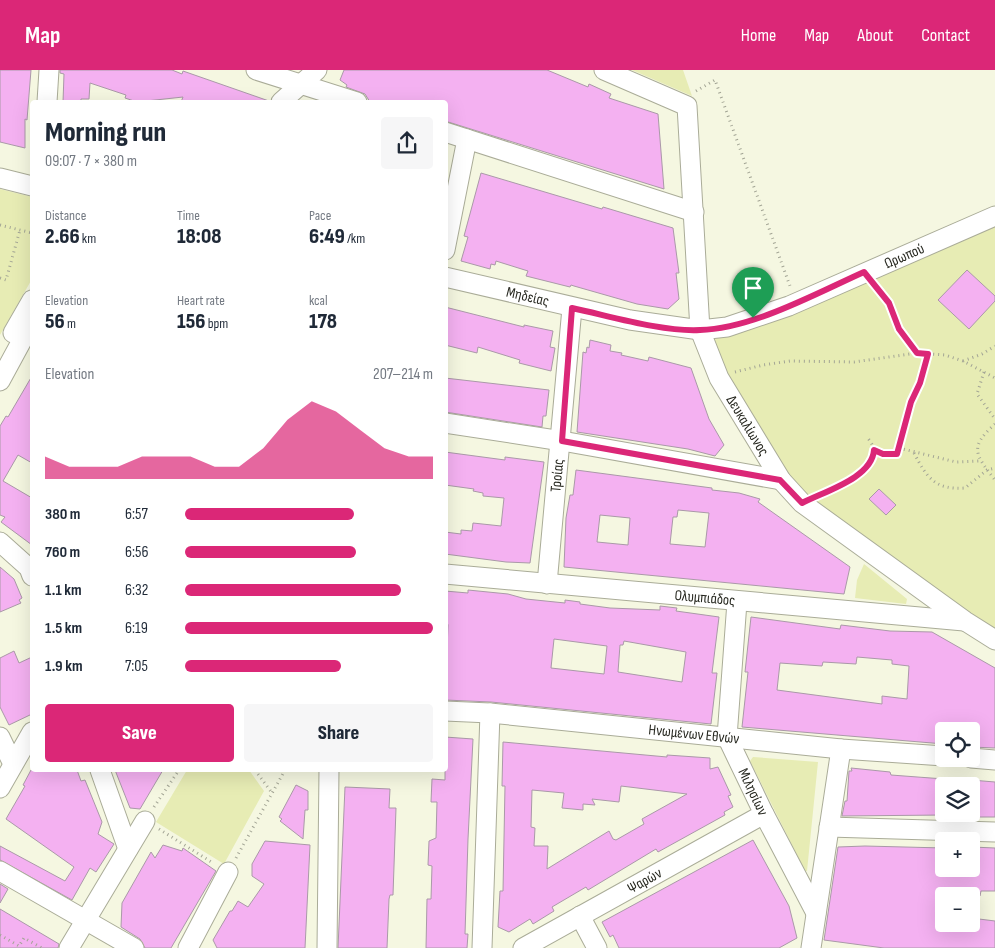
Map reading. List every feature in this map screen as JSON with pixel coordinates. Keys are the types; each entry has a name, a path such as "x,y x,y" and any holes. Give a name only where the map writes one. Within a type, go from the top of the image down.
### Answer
{"street":[{"path":"47,100 49,70"},
{"path":"256,70 350,100"},
{"path":"283,100 317,70"},
{"path":"604,70 681,104"},
{"name":"Δευκαλίωνος","path":"681,104 694,212 700,330 719,378 780,480 802,503 995,640"},
{"path":"448,133 694,212"},
{"path":"448,235 467,139"},
{"path":"0,170 30,178"},
{"path":"0,178 30,186"},
{"name":"Ωρωπού","path":"700,330 727,326 789,306 995,216"},
{"name":"Μηδείας","path":"448,278 572,308 673,328 700,330"},
{"path":"0,356 30,304"},
{"name":"Τροίας","path":"547,584 562,441 572,308"},
{"path":"0,381 30,326"},
{"path":"448,423 562,441 780,480"},
{"path":"0,542 30,568"},
{"name":"Ολυμπιάδος","path":"448,574 737,602 966,621"},
{"name":"Μιλησίων","path":"737,602 727,737 764,814 816,913"},
{"name":"Ηνωμένων Εθνών","path":"448,712 490,714 841,749 935,755"},
{"path":"482,948 490,714"},
{"path":"0,788 30,735"},
{"path":"0,737 13,764"},
{"path":"811,948 841,749"},
{"path":"980,759 995,760"},
{"path":"101,772 128,849"},
{"path":"327,948 329,772"},
{"name":"Ψαρών","path":"523,948 764,814"},
{"path":"69,948 145,821"},
{"path":"829,827 995,832"},
{"path":"0,871 134,948"},
{"path":"188,948 228,872"},
{"path":"580,916 597,948"}],"path":[{"path":"681,104 715,80 791,290"},
{"path":"0,225 30,232"},
{"path":"0,278 6,280 20,230"},
{"path":"864,272 889,303 899,329 917,353"},
{"path":"963,361 982,354 995,346"},
{"path":"719,378 744,369 781,362 811,360 854,362 917,353 945,355 963,361 995,378"},
{"path":"874,450 883,454 897,454 911,402 920,383 928,354"},
{"path":"984,372 978,394 995,418"},
{"path":"995,424 978,441 976,452 986,470 995,480"},
{"path":"802,503 850,481 862,472 874,458 874,450 867,437"},
{"path":"899,448 956,462 980,461"},
{"path":"914,453 927,474 943,488 965,488 986,470 995,468"},
{"path":"165,792 178,772"},
{"path":"256,772 272,793"},
{"path":"145,821 228,872 283,772"},
{"path":"0,935 19,946 24,938 42,948"}],"green space":[{"path":"632,70 683,70 692,96"},
{"path":"0,189 30,196 30,282 0,335"},
{"path":"995,216 995,640 802,503 700,330"},
{"path":"864,564 907,599 906,604 855,598 857,580"},
{"path":"753,757 818,762 807,871 805,871 750,761"},
{"path":"186,772 250,772 264,791 224,864 156,822"}],"building":[{"path":"0,70 31,70 27,120 25,119 25,148 0,142"},
{"path":"60,70 172,70 182,74 183,71 266,100 182,100 183,97 131,100 125,98 126,95 90,83 89,99 63,100 64,74 60,73"},
{"path":"344,70 547,70 588,87 589,84 611,94 609,98 658,114 664,189 448,122 448,100 369,100 365,94 346,87 347,85 340,80"},
{"path":"481,173 673,228 679,273 676,273 679,299 668,309 637,304 571,285 570,287 526,276 528,271 496,261 495,265 491,264 490,269 461,261 468,237 464,236"},
{"path":"967,270 995,296 995,301 969,329 938,300"},
{"path":"448,308 524,327 524,325 553,331 550,347 555,348 551,371 519,363 520,360 478,347 477,353 448,346"},
{"path":"590,340 611,345 610,351 622,353 621,355 648,361 649,357 691,368 709,419 724,445 715,456 688,449 577,432 583,352 586,353 587,347 589,348"},
{"path":"448,378 549,390 546,416 543,416 542,427 448,412"},
{"path":"30,379 30,462 18,455 3,481 30,497 30,544 1,522 5,517 0,515 0,426 6,416 8,417"},
{"path":"448,452 505,460 505,457 544,462 530,563 506,562 448,554 448,532 461,534 461,530 472,531 473,523 501,526 504,498 483,496 483,493 473,491 474,489 448,485"},
{"path":"576,470 712,488 712,490 739,493 760,499 758,502 850,567 844,594 564,567 566,518 570,495 573,495","holes":["678,510 709,513 705,547 670,544 673,517 677,517","600,515 630,518 628,545 597,542"]},
{"path":"879,489 896,505 886,515 869,499"},
{"path":"0,567 14,579 22,598 19,600 21,603 0,612"},
{"path":"468,590 508,594 526,599 565,603 565,600 610,608 660,610 660,606 677,608 676,611 719,617 712,673 717,673 711,724 491,702 448,700 448,591 468,593","holes":["554,639 607,646 604,674 551,668","624,641 686,652 682,682 618,672 620,645 623,645"]},
{"path":"751,617 840,629 841,625 890,631 932,632 995,668 995,748 980,747 980,722 935,722 935,743 742,727 748,672 745,672","holes":["857,657 892,660 892,664 909,666 907,699 882,696 882,704 777,690 780,663 822,666 823,662 856,664"]},
{"path":"14,651 19,663 30,658 30,715 9,725 0,707 0,658"},
{"path":"448,737 473,739 465,934 468,934 467,948 426,948 427,899 431,899 432,866 428,865 429,841 436,838 437,802 431,802 432,779 445,780 445,772 448,772"},
{"path":"503,742 667,757 667,755 710,758 710,769 718,767 731,795 728,796 733,807 724,812 725,815 658,852 656,849 588,890 586,887 552,907 554,911 533,924 530,919 509,932 498,927 500,891 503,891 505,786 502,786","holes":["621,786 687,794 642,819 644,824 616,840 613,839 609,831 547,869 548,846 534,846 535,828 531,827 532,790 564,793 562,808 583,810 583,804 595,805 592,799 619,802"]},
{"path":"851,768 890,772 891,775 935,778 935,815 842,816 845,801 847,801 849,771 852,771"},
{"path":"30,772 78,772 81,781 85,780 102,822 98,834 114,844 96,872 90,868 72,900 0,860 0,846 65,881 74,867 6,819 25,786 23,785"},
{"path":"116,772 162,772 140,809 130,808"},
{"path":"980,781 995,782 995,817 980,817"},
{"path":"296,785 308,791 308,810 305,810 303,839 280,821 282,819 279,817"},
{"path":"345,787 390,789 389,808 396,808 393,895 390,895 389,899 387,948 338,948"},
{"path":"753,840 789,906 797,938 779,948 619,948 613,935 610,937 602,922"},
{"path":"265,841 310,845 305,948 217,948 213,940 230,911 232,911 238,901 248,907 264,884 252,876 252,864"},
{"path":"163,845 182,851 183,848 216,871 171,948 145,948 140,939 121,927 122,903 151,852 155,858"},
{"path":"838,847 935,848 935,877 980,877 980,847 995,848 995,891 981,891 980,896 980,887 935,887 935,932 980,932 980,919 995,921 995,948 884,948 824,940"},
{"path":"0,884 8,889 0,903"},
{"path":"0,909 59,944 58,948 0,948"}],"route":[{"path":"864,272 889,303 899,329 906,340 917,353 928,354 920,383 911,402 897,454 883,454 874,450 874,458 869,466 850,481 802,503 780,480 746,472 562,441 572,308 673,328 700,330 727,326 753,318 789,306 864,272"}]}
